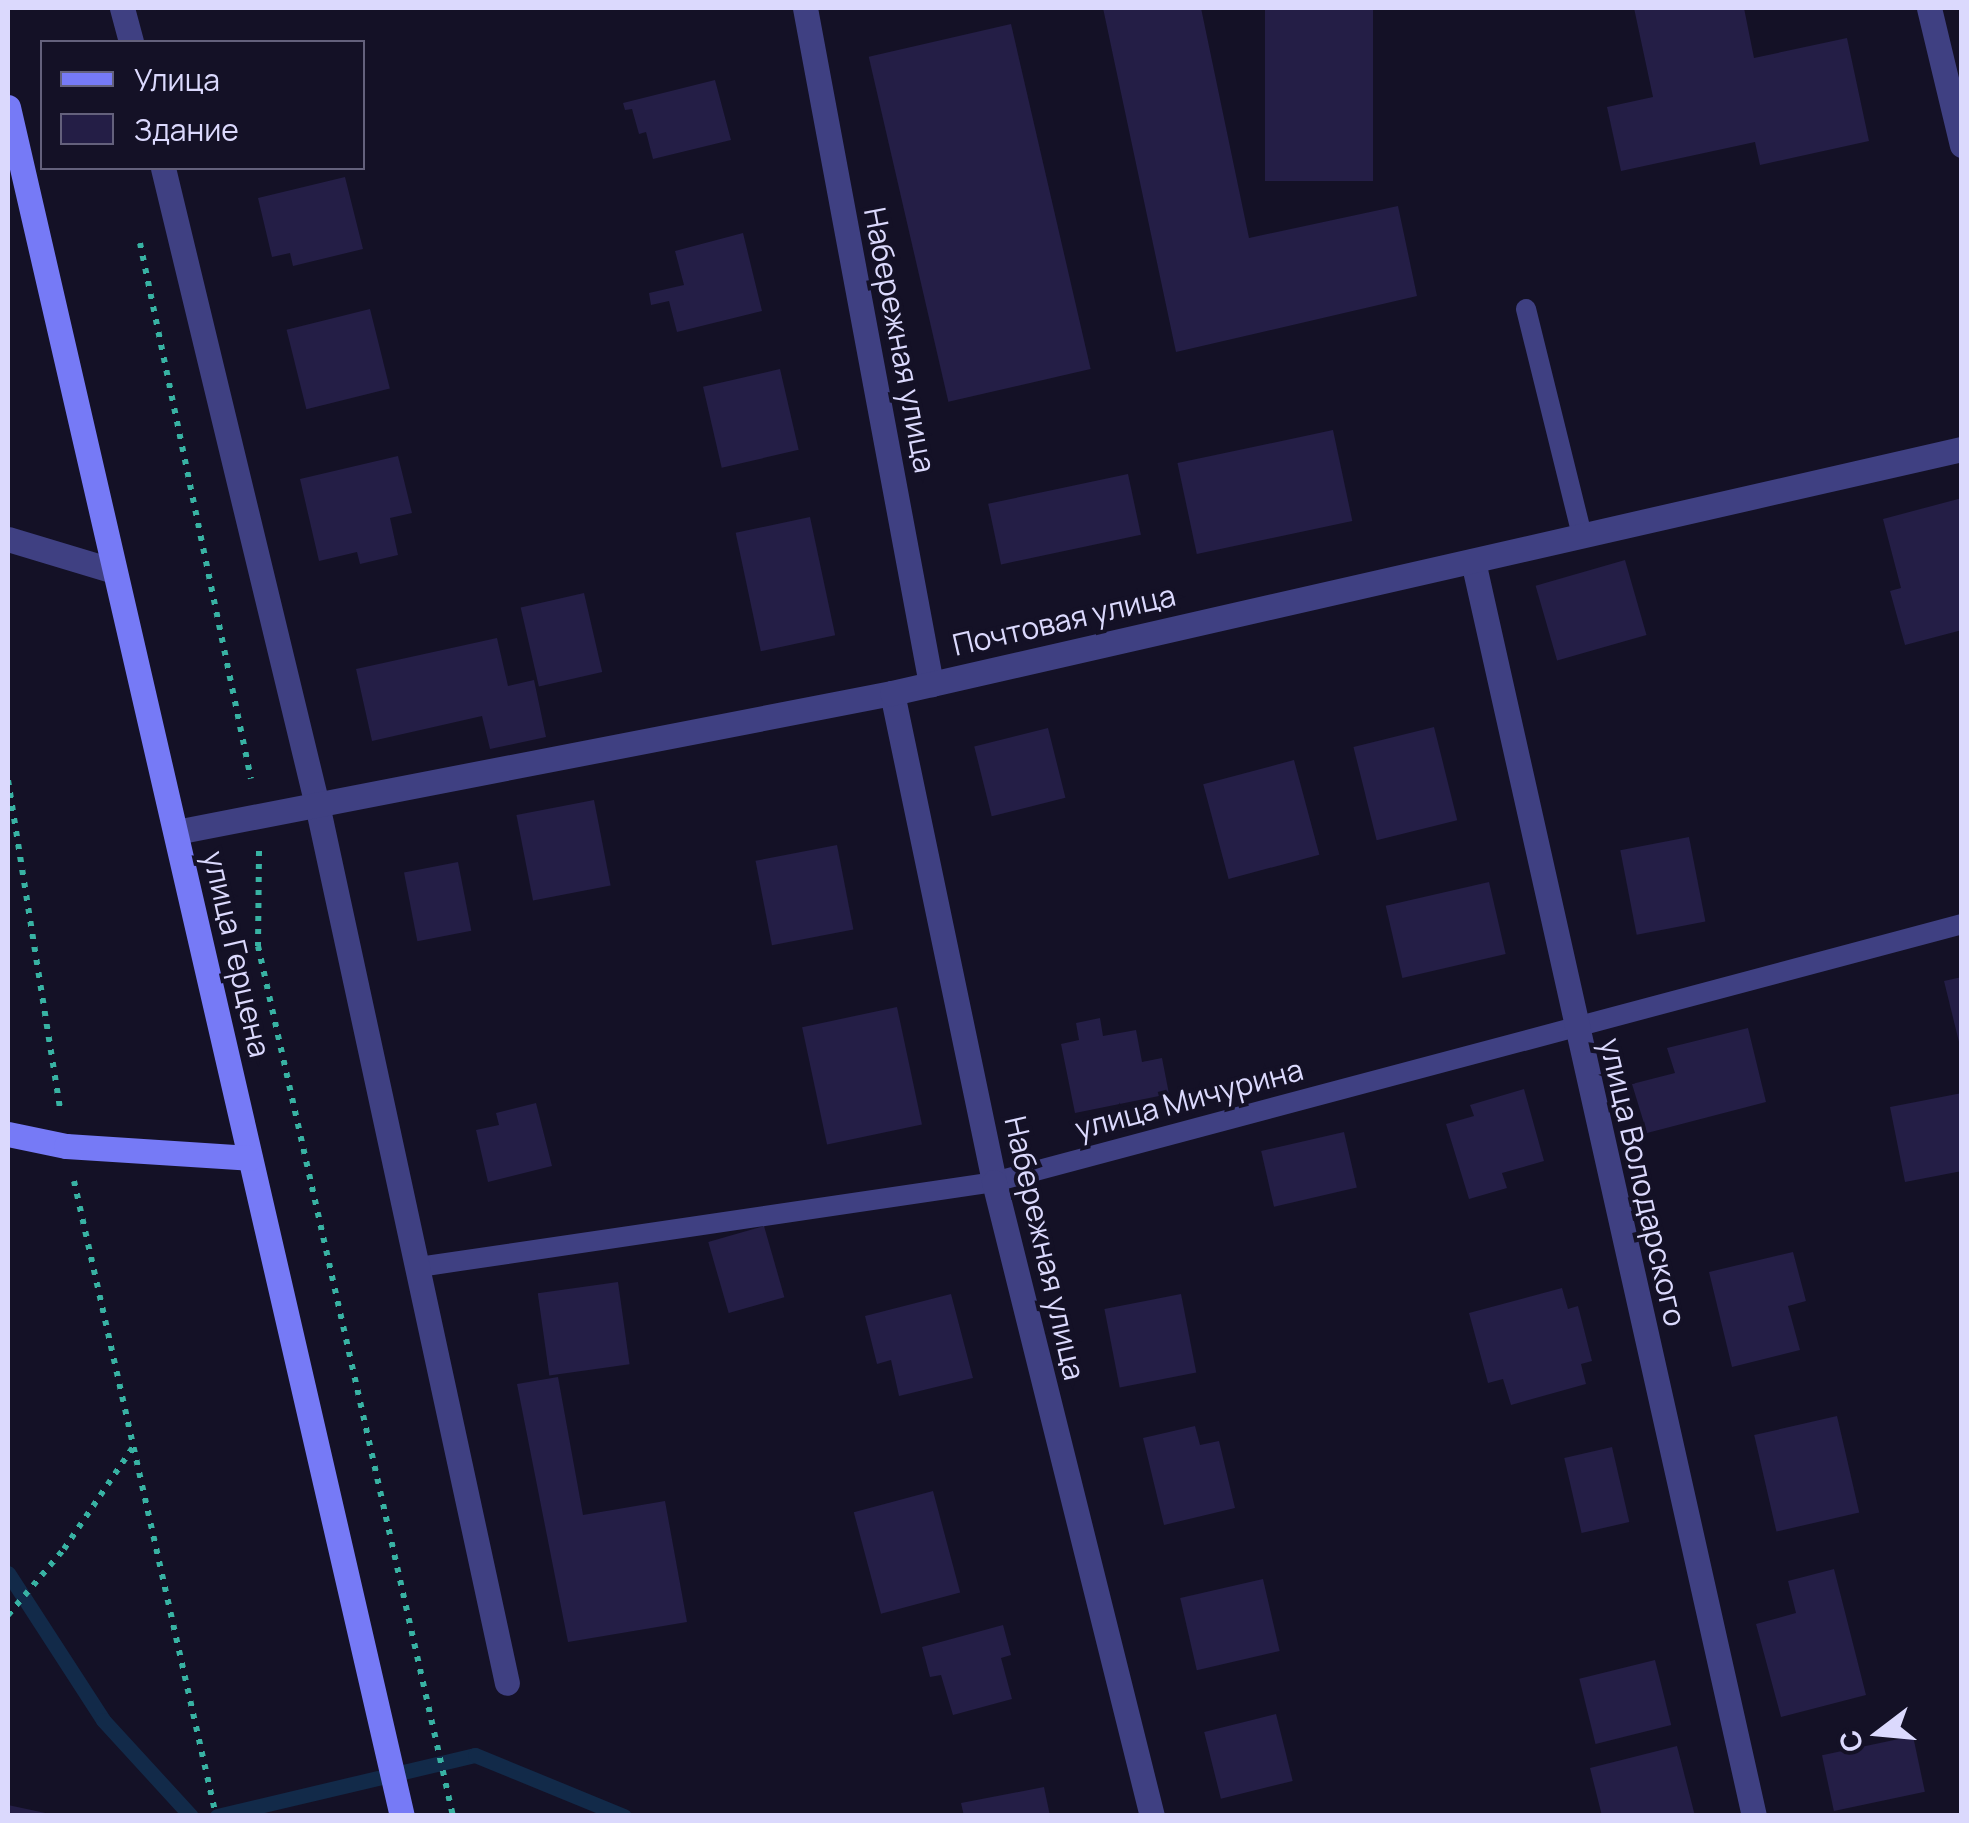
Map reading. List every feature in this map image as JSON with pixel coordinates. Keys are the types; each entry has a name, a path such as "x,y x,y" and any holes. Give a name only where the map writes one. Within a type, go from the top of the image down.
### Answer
{"main road":[{"name":"улица Герцена","path":"8,107 402,1816"},
{"path":"8,1134 66,1146 250,1158"}],"street":[{"path":"122,8 130,40"},
{"name":"Набережная улица","path":"805,8 931,684"},
{"path":"1929,8 1962,145"},
{"path":"162,170 318,808 420,1266 507,1683"},
{"name":"Почтовая улица","path":"176,832 259,820 892,693 1962,449"},
{"path":"8,539 114,571"},
{"name":"улица Володарского","path":"1473,561 1574,1027 1754,1816"},
{"name":"Набережная улица","path":"892,693 994,1182 1152,1816"}],"lane":[{"path":"1526,309 1582,536"},
{"name":"улица Мичурина","path":"420,1266 994,1182 1962,924"}],"path":[{"path":"141,237 139,254 259,820 258,946 426,1715 453,1816"},
{"path":"8,780 66,1146 136,1444 216,1816"},
{"path":"8,1615 64,1549 136,1444"}],"building":[{"path":"1103,8 1201,8 1249,238 1398,206 1417,296 1176,352"},
{"path":"1265,8 1373,8 1373,181 1265,181"},
{"path":"1634,8 1744,8 1754,58 1847,38 1869,141 1760,165 1755,142 1621,171 1607,107 1653,97"},
{"path":"1011,24 1091,369 948,402 869,57"},
{"path":"715,80 731,140 653,159 646,132 639,134 632,109 625,110 623,103"},
{"path":"345,177 363,249 293,266 290,253 272,257 258,198"},
{"path":"743,233 762,311 677,332 669,301 651,305 649,293 684,285 675,251"},
{"path":"370,309 390,389 306,409 287,330"},
{"path":"780,369 799,450 722,468 703,387"},
{"path":"1333,430 1352,521 1197,554 1177,463"},
{"path":"398,456 412,513 390,518 398,555 360,564 357,552 319,561 300,479"},
{"path":"1128,474 1141,535 1001,564 988,504"},
{"path":"1962,498 1962,630 1905,645 1890,591 1901,588 1883,519"},
{"path":"810,517 835,635 761,651 736,533"},
{"path":"1625,560 1646,635 1557,661 1536,586"},
{"path":"584,593 602,672 539,687 521,608"},
{"path":"497,638 508,686 534,680 546,737 490,749 482,716 372,741 356,669"},
{"path":"1434,727 1457,820 1377,840 1353,747"},
{"path":"1048,728 1065,798 992,816 974,746"},
{"path":"1294,760 1319,855 1229,879 1203,784"},
{"path":"594,800 611,885 533,900 516,815"},
{"path":"1689,837 1705,921 1637,935 1620,850"},
{"path":"837,845 853,929 772,945 756,861"},
{"path":"458,862 471,931 417,941 404,872"},
{"path":"1489,882 1506,954 1402,978 1386,906"},
{"path":"1962,977 1962,1046 1960,1046 1944,981"},
{"path":"897,1007 922,1124 827,1145 802,1027"},
{"path":"1100,1018 1103,1036 1136,1030 1142,1062 1162,1058 1169,1094 1075,1113 1061,1044 1079,1040 1076,1023"},
{"path":"1748,1028 1766,1102 1647,1133 1632,1084 1675,1073 1667,1048"},
{"path":"1524,1089 1544,1161 1502,1173 1507,1188 1469,1199 1446,1124 1474,1116 1470,1105"},
{"path":"1962,1093 1962,1171 1905,1182 1890,1107"},
{"path":"536,1103 552,1166 488,1182 476,1130 499,1125 496,1113"},
{"path":"1344,1132 1357,1188 1274,1207 1261,1151"},
{"path":"764,1226 784,1297 729,1313 708,1242"},
{"path":"1793,1252 1806,1301 1788,1306 1800,1350 1732,1367 1709,1272"},
{"path":"618,1282 630,1364 549,1375 538,1293"},
{"path":"1562,1288 1568,1309 1578,1306 1592,1361 1581,1364 1586,1384 1511,1405 1503,1379 1488,1383 1469,1313"},
{"path":"951,1294 973,1378 899,1396 891,1360 877,1364 865,1316"},
{"path":"1181,1294 1196,1373 1120,1387 1104,1309"},
{"path":"558,1377 583,1515 665,1501 687,1622 568,1642 517,1384"},
{"path":"1837,1416 1859,1512 1776,1532 1754,1435"},
{"path":"1195,1426 1200,1445 1219,1441 1235,1508 1164,1525 1143,1438"},
{"path":"1612,1447 1629,1522 1582,1533 1564,1458"},
{"path":"933,1491 960,1592 881,1614 854,1512"},
{"path":"1834,1569 1866,1695 1781,1717 1756,1624 1796,1613 1788,1581"},
{"path":"1263,1579 1280,1651 1197,1670 1180,1598"},
{"path":"1003,1625 1011,1655 1001,1658 1012,1699 953,1715 941,1675 930,1677 922,1647"},
{"path":"1655,1660 1671,1725 1596,1744 1579,1679"},
{"path":"1276,1714 1293,1781 1221,1799 1204,1732"},
{"path":"1913,1736 1925,1792 1834,1811 1822,1755"},
{"path":"1677,1746 1695,1816 1602,1816 1590,1768"},
{"path":"1044,1787 1050,1816 964,1816 961,1803"},
{"path":"8,1805 50,1814 50,1816 8,1816"}],"waterway":[{"path":"8,1573 103,1720 191,1816"},
{"path":"217,1816 475,1755 624,1816"}]}
